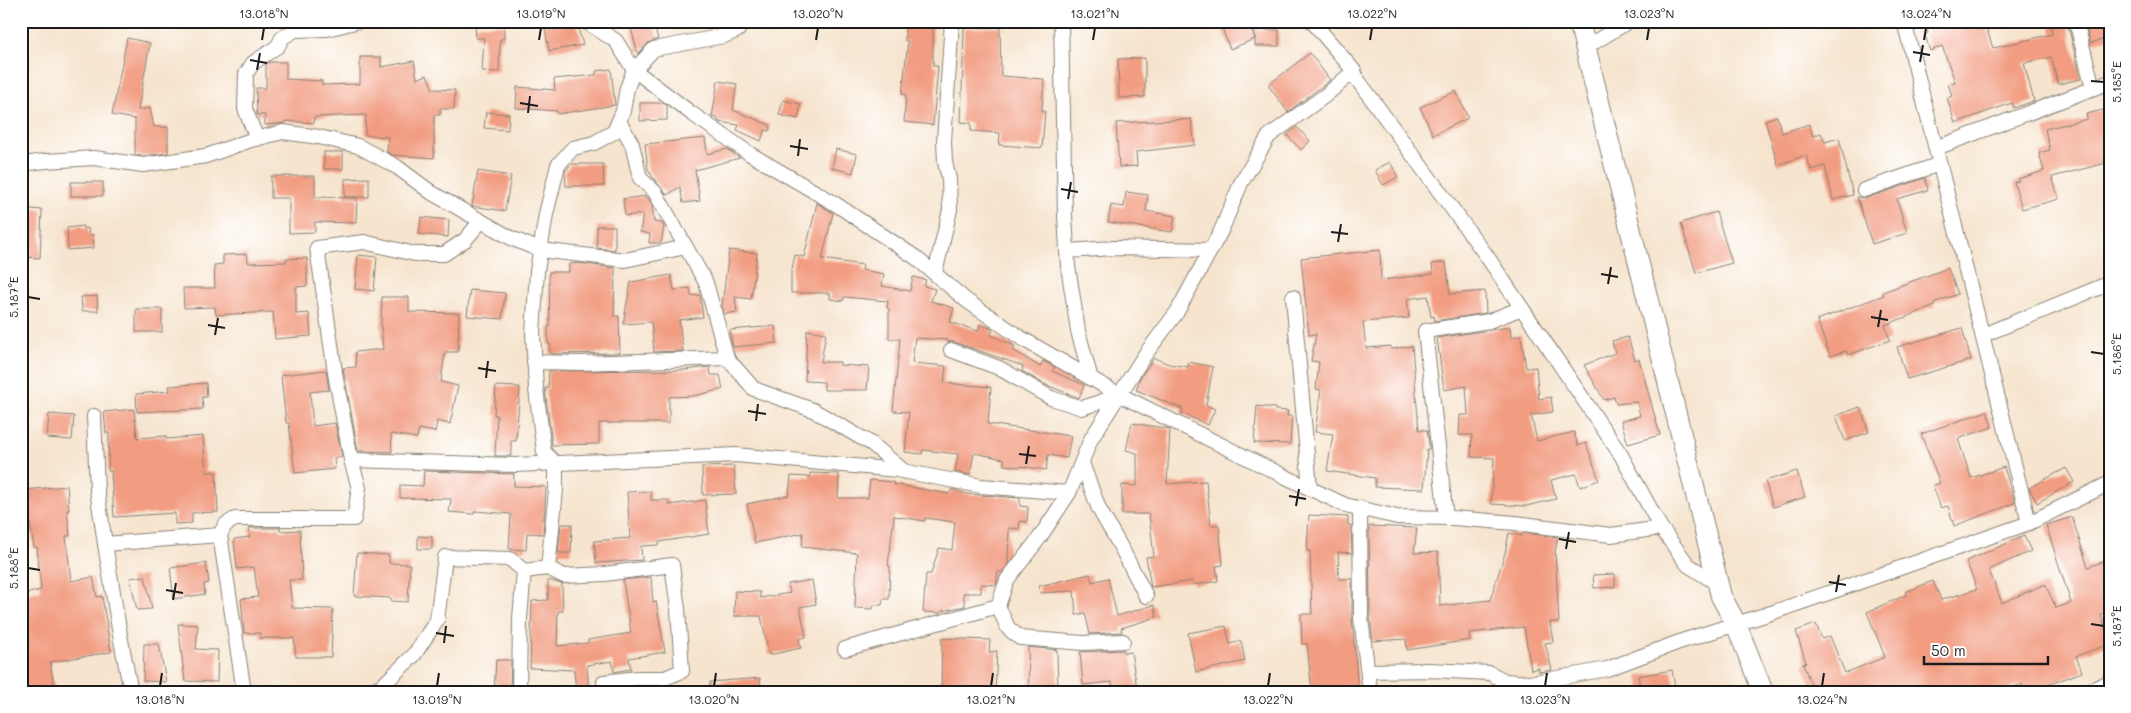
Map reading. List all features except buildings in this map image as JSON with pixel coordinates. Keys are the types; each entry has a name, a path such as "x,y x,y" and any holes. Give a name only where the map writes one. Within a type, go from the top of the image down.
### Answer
{"street":[{"path":"257,139 245,108 246,74 252,63 278,46 282,38 295,30 327,29 359,21"},
{"path":"585,21 616,42 634,70 750,154 834,203 935,273 967,301 1020,338 1120,395 1310,488 1345,504 1397,517 1515,523 1610,535 1661,528"},
{"path":"548,568 556,490 556,464 544,452 539,422 533,333 540,250 546,214 558,165 573,148 594,143 614,132 623,111 627,88 634,70 654,49 724,36 738,30 740,21"},
{"path":"935,273 950,210 949,179 945,162 944,141 952,21"},
{"path":"1061,21 1067,251 1078,331 1091,379"},
{"path":"1312,21 1354,71 1357,79 1486,255 1621,455 1661,528 1688,565 1718,584"},
{"path":"1579,21 1721,596 1736,624 1763,692"},
{"path":"1585,48 1629,21"},
{"path":"1904,21 2029,523"},
{"path":"2076,21 2093,88"},
{"path":"1123,641 1083,642 1020,638 1008,628 998,606 1007,580 1040,537 1069,493 1092,440 1144,356 1177,312 1211,250 1241,183 1269,136 1326,95 1354,71"},
{"path":"1936,148 2110,82"},
{"path":"619,121 632,144 640,178 655,192 706,283 727,358 754,390 813,410 872,444 906,472"},
{"path":"21,164 94,158 143,165 206,156 283,132 319,137 358,146 397,167 432,193 511,238 540,250 625,260 686,247"},
{"path":"1864,190 1940,164"},
{"path":"244,692 220,535 225,525 235,519 354,519 359,488 350,460 317,248 364,242 415,254 444,254 464,240 481,221"},
{"path":"1067,251 1114,248 1211,250"},
{"path":"1983,335 2110,283"},
{"path":"1294,297 1310,488"},
{"path":"1446,518 1425,331 1489,321 1522,308"},
{"path":"951,350 999,368 1051,398 1082,408 1120,395"},
{"path":"534,362 581,363 727,358"},
{"path":"94,416 97,490 131,692"},
{"path":"350,460 515,465 736,455 906,472 981,486 1069,493"},
{"path":"1082,463 1099,509 1146,596"},
{"path":"1368,671 1430,670 1490,673 1505,681 1530,684 1607,669 1682,641 2029,523 2110,483"},
{"path":"1360,508 1361,618 1370,692"},
{"path":"105,544 220,535"},
{"path":"370,692 384,684 414,655 437,620 445,557 510,560 524,571 548,568 564,576 605,574 672,565 682,671 665,678 638,678 604,682"},
{"path":"519,692 520,618 524,571"},
{"path":"845,649 998,606"},
{"path":"2086,692 2110,682"}]}
